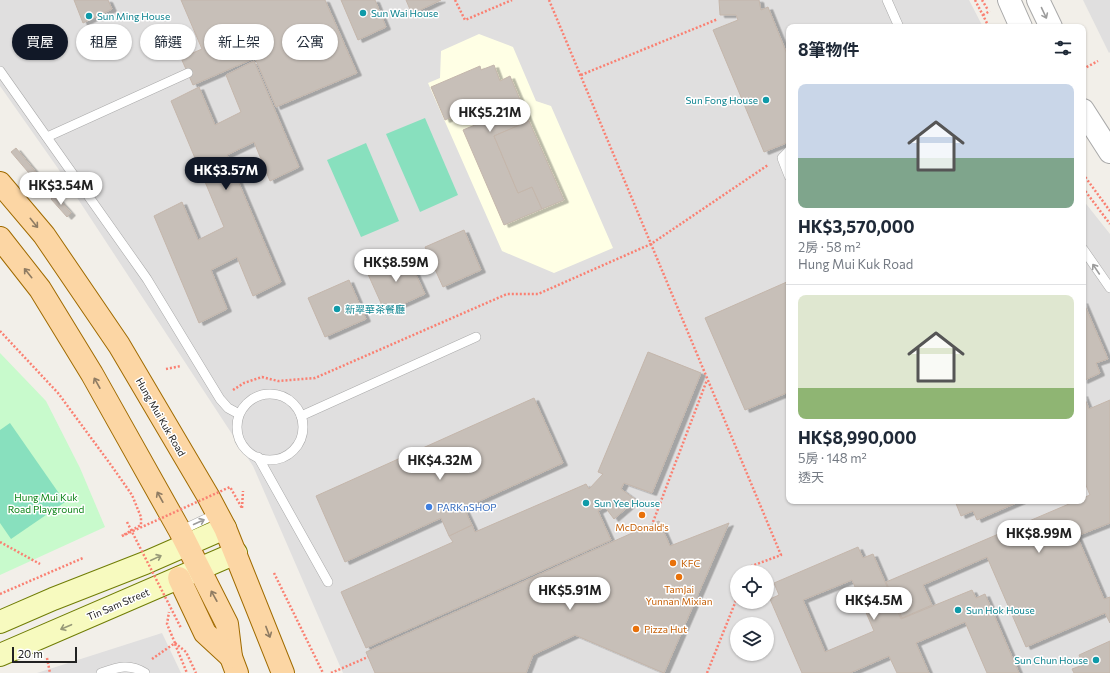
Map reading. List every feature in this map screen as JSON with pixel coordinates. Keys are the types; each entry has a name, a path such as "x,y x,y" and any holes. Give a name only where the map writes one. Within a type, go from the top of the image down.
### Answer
{"main road":[{"name":"Hung Mui Kuk Road","path":"0,183 44,235 119,345 221,521 236,553 283,673"},
{"path":"0,238 44,295 92,374 183,538 227,624 234,665"},
{"path":"0,622 53,598 119,560 183,538 221,521"},
{"name":"Tin Sam Street","path":"0,655 236,553"},
{"path":"179,578 205,633 234,665"}],"street":[{"path":"1008,0 1020,24"},
{"path":"1038,0 1050,24"},
{"path":"1086,115 1110,152"}],"lane":[{"path":"887,0 898,24"},
{"path":"0,71 148,279 220,399 228,408 239,414"},
{"path":"47,136 188,73"},
{"path":"786,153 783,161 786,168"},
{"path":"1086,253 1110,288"},
{"path":"301,416 476,337"},
{"path":"265,394 276,394 287,398 296,406 301,416 303,426 301,436 296,446 289,453 280,458 269,459 258,457 249,452 242,444 238,435 237,424 239,414 245,404 254,398 265,394"},
{"path":"258,457 328,582"},
{"path":"101,673 127,666 142,670"}],"path":[{"path":"454,0 465,20 512,0"},
{"path":"549,0 781,555 754,565"},
{"path":"975,0 987,24"},
{"path":"580,76 718,19"},
{"path":"1086,67 1098,61"},
{"path":"220,399 244,383 262,377 278,381 314,378 507,294 538,294 651,244 786,153"},
{"path":"1086,178 1110,211"},
{"path":"1086,192 1110,224"},
{"path":"0,331 58,393 132,495 141,517 141,525 122,536 230,487 242,508 243,492"},
{"path":"653,522 708,380"},
{"path":"127,522 181,628"},
{"path":"0,542 40,564"},
{"path":"0,594 83,558"},
{"path":"274,573 322,673"},
{"path":"168,607 170,616 167,624 187,673"},
{"path":"707,673 733,609"},
{"path":"142,670 174,643"},
{"path":"174,643 186,652 196,673"},
{"path":"331,673 368,657"},
{"path":"48,664 50,673"}],"shaded area":[{"path":"0,0 969,0 981,24 786,24 786,504 1086,504 1086,204 1110,234 1110,673 343,673 253,466 57,167 0,86"},
{"path":"1083,0 1110,0 1109,53"},
{"path":"479,34 513,47 536,101 551,106 613,248 554,273 502,251 428,83 440,78 441,51"},
{"path":"162,633 181,673 37,673"}],"green space":[{"path":"425,118 458,195 420,212 386,134"},
{"path":"366,143 399,221 361,237 327,160"},
{"name":"Hung Mui Kuk Road Playground","path":"0,353 46,401 80,468 105,527 0,575"},
{"path":"10,423 65,502 11,539 0,523 0,430"}],"building":[{"name":"Sun Ming House","path":"74,0 108,0 112,9 83,23"},
{"path":"181,0 325,0 336,24 282,24 282,60 338,60 338,30 357,73 276,107 256,60 274,60 274,24 204,24 204,60 250,60 193,85 182,60 196,60 196,52 202,49 196,35 196,24 191,24"},
{"name":"Sun Wai House","path":"341,0 375,0 386,27 358,40"},
{"name":"Sun Wai House","path":"406,0 441,0 412,14"},
{"name":"Sun Fong House","path":"719,0 759,0 761,10 768,7 786,52 786,143 764,152 713,30 738,20 736,15 720,15"},
{"path":"254,61 299,167 270,181 254,142 227,155 281,282 253,296 237,257 211,270 227,309 199,323 154,216 182,202 198,240 224,227 171,101 199,87 215,125 241,112 226,75"},
{"path":"494,65 500,81 510,76 529,121 494,136 518,193 532,187 542,209 504,225 463,130 482,122 476,106 445,120 431,87 480,66 481,70"},
{"path":"529,121 564,200 542,209 532,187 518,193 494,136"},
{"path":"16,148 39,176 34,179 11,152"},
{"path":"55,195 71,213 67,217 51,199"},
{"path":"464,230 481,270 443,287 425,247"},
{"path":"407,255 425,294 385,312 367,272"},
{"name":"新翠華茶餐廳","path":"349,280 366,319 325,337 308,298"},
{"path":"786,282 786,393 745,410 705,318"},
{"path":"1086,308 1108,359 1096,363 1100,373 1086,380"},
{"name":"Sun Yee House","path":"648,352 701,373 652,493 624,483 621,489 636,500 614,519 605,507 598,511 611,540 366,648 341,592 453,542 449,536 472,525 475,532 586,484 589,489 603,474 598,472"},
{"path":"534,398 563,463 464,508 472,525 449,536 441,518 345,562 316,496"},
{"path":"1110,400 1110,523 1077,536 1104,599 1110,597 1110,623 1105,613 1026,647 987,557 923,585 932,605 902,618 886,582 1069,504 1086,504 1086,497 1090,495 1086,485 1086,402 1089,409"},
{"path":"956,504 1014,504 977,520 973,511 961,516"},
{"path":"659,521 670,546 729,523 664,673 575,635 533,655 526,673 375,673 366,652"},
{"name":"Sun Hok House","path":"858,547 863,558 873,554 901,619 972,590 976,598 985,594 1019,673 987,673 965,622 916,643 929,673 897,673 889,656 850,673 802,673 774,608 774,597 779,595 774,583","holes":["852,580 874,631 825,652 803,600"]},
{"name":"Sun Chun House","path":"1110,641 1110,673 1074,673 1072,669 1083,665 1079,655"}],"place":[{"name":"Sun Wai House","path":"363,13"},
{"name":"Sun Ming House","path":"89,16"},
{"name":"Sun Fong House","path":"766,100"},
{"name":"新翠華茶餐廳","path":"337,309"},
{"name":"Sun Yee House","path":"586,503"},
{"name":"PARKnSHOP","path":"429,507"},
{"name":"McDonald's","path":"642,515"},
{"name":"KFC","path":"673,563"},
{"name":"TamJai Yunnan Mixian","path":"679,577"},
{"name":"Sun Hok House","path":"958,610"},
{"name":"Pizza Hut","path":"636,629"},
{"name":"Sun Chun House","path":"1096,660"}]}
